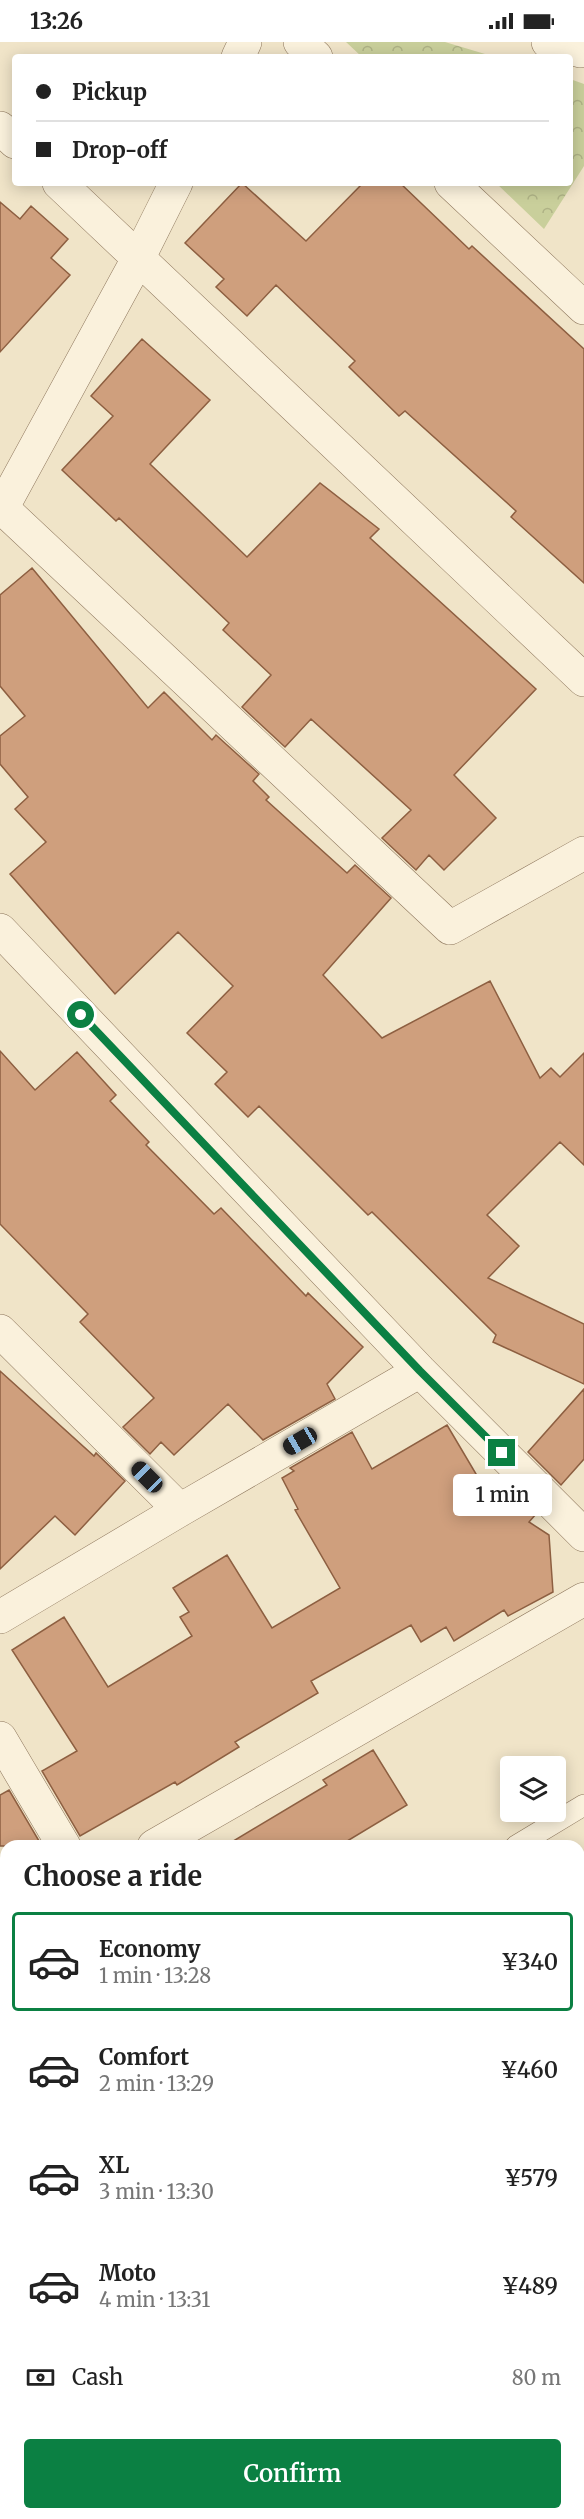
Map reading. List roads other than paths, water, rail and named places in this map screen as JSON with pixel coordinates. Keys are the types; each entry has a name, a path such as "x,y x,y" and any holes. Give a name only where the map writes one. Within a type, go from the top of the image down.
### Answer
{"street":[{"path":"300,42 313,54"},
{"path":"548,42 581,51"},
{"path":"0,128 12,139"},
{"path":"62,186 584,680"},
{"path":"174,186 139,257 1,509 450,928 584,853"},
{"path":"454,186 584,308"},
{"path":"0,930 420,1371 584,1535"},
{"path":"0,1330 180,1510"},
{"path":"0,1617 420,1371"},
{"path":"164,1840 584,1599"},
{"path":"0,1738 60,1840"}],"lane":[{"path":"526,1840 584,1805"}]}
